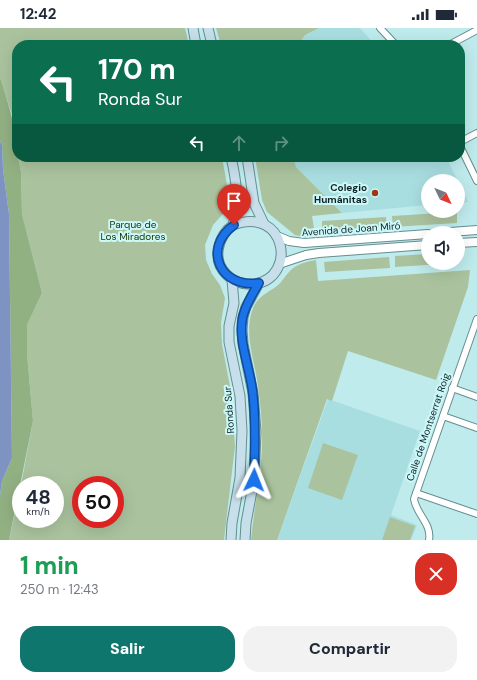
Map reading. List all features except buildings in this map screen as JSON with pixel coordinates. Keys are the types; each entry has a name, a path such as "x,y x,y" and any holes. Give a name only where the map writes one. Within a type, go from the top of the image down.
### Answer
{"main road":[{"path":"192,28 195,40"},
{"path":"208,28 211,40"},
{"path":"232,162 237,207 234,225"},
{"path":"248,162 254,203 264,224"},
{"path":"243,221 253,221 264,224 277,236 281,246 279,264 274,273 259,283 249,285 232,280 225,274 220,265 217,254 218,244 222,236 227,229 243,221"},
{"name":"Ronda Sur","path":"231,540 232,523 240,478 242,431 240,396 229,342 234,303 232,280"},
{"path":"245,540 246,523 254,480 256,432 253,393 242,330 243,317 246,307 259,283"}],"street":[{"path":"380,28 391,40"},
{"path":"458,40 477,30"},
{"path":"465,139 477,133"},
{"path":"465,156 477,181"},
{"path":"465,232 477,231 477,241 465,242"},
{"name":"Avenida de Joan Miró","path":"277,236 289,241 304,243 421,235"},
{"path":"279,264 306,255 319,253 421,246"},
{"name":"Calle de Montserrat Roig","path":"429,540 430,534 426,523 415,505 414,499 477,319"},
{"path":"452,388 477,397"},
{"path":"442,416 477,428"},
{"path":"416,493 477,514"}],"shaded area":[{"path":"319,28 360,28 371,40 302,40 305,35"},
{"path":"0,141 2,145 3,169 9,214 12,458 2,481 0,495"},
{"name":"Colegio Humánitas","path":"294,162 448,162 454,174 421,174 421,206 342,213 296,167"},
{"path":"465,195 468,202 465,202"},
{"path":"328,399 420,431 391,515 417,525 411,540 277,540"}],"green space":[{"path":"0,28 185,28 188,40 12,40 12,115 0,77"},
{"path":"216,28 319,28 305,35 302,40 220,40"},
{"path":"0,77 12,116 12,162 19,162 21,172 22,214 42,293 27,325 27,354 33,421 22,476 12,476 12,525 9,540 0,540 0,495 2,481 12,458 9,214 3,169 2,145 0,141"},
{"name":"Parque de Los Miradores","path":"19,162 223,162 229,196 228,208 213,225 205,245 206,260 212,274 220,285 225,298 221,323 222,344 231,392 235,446 224,540 9,540 12,526 12,528 64,528 64,476 23,476 33,421 27,354 27,325 42,293 22,214 21,172"},
{"path":"256,162 294,162 296,167 342,213 312,216 315,235 304,237 295,235 267,212 262,200"},
{"path":"421,214 421,218 457,218 457,223 393,227 392,216"},
{"path":"386,217 387,228 322,232 322,221"},
{"path":"421,254 421,265 395,267 395,256"},
{"path":"389,257 390,268 325,272 324,262"},
{"path":"316,260 318,281 470,270 468,287 436,380 348,351 332,401 327,399 277,540 251,540 262,447 258,386 249,329 252,311 256,302 279,284 292,269 298,265"},
{"path":"323,443 358,455 342,500 308,488"},
{"path":"390,517 415,526 410,540 382,540"}],"place":[{"name":"Colegio Humánitas","path":"375,193"}],"route":[{"path":"234,225 227,229 218,244 217,254 220,265 225,274 232,280 249,285 259,283 246,307 243,317 242,330 243,344 253,393 256,432 254,480"}]}
